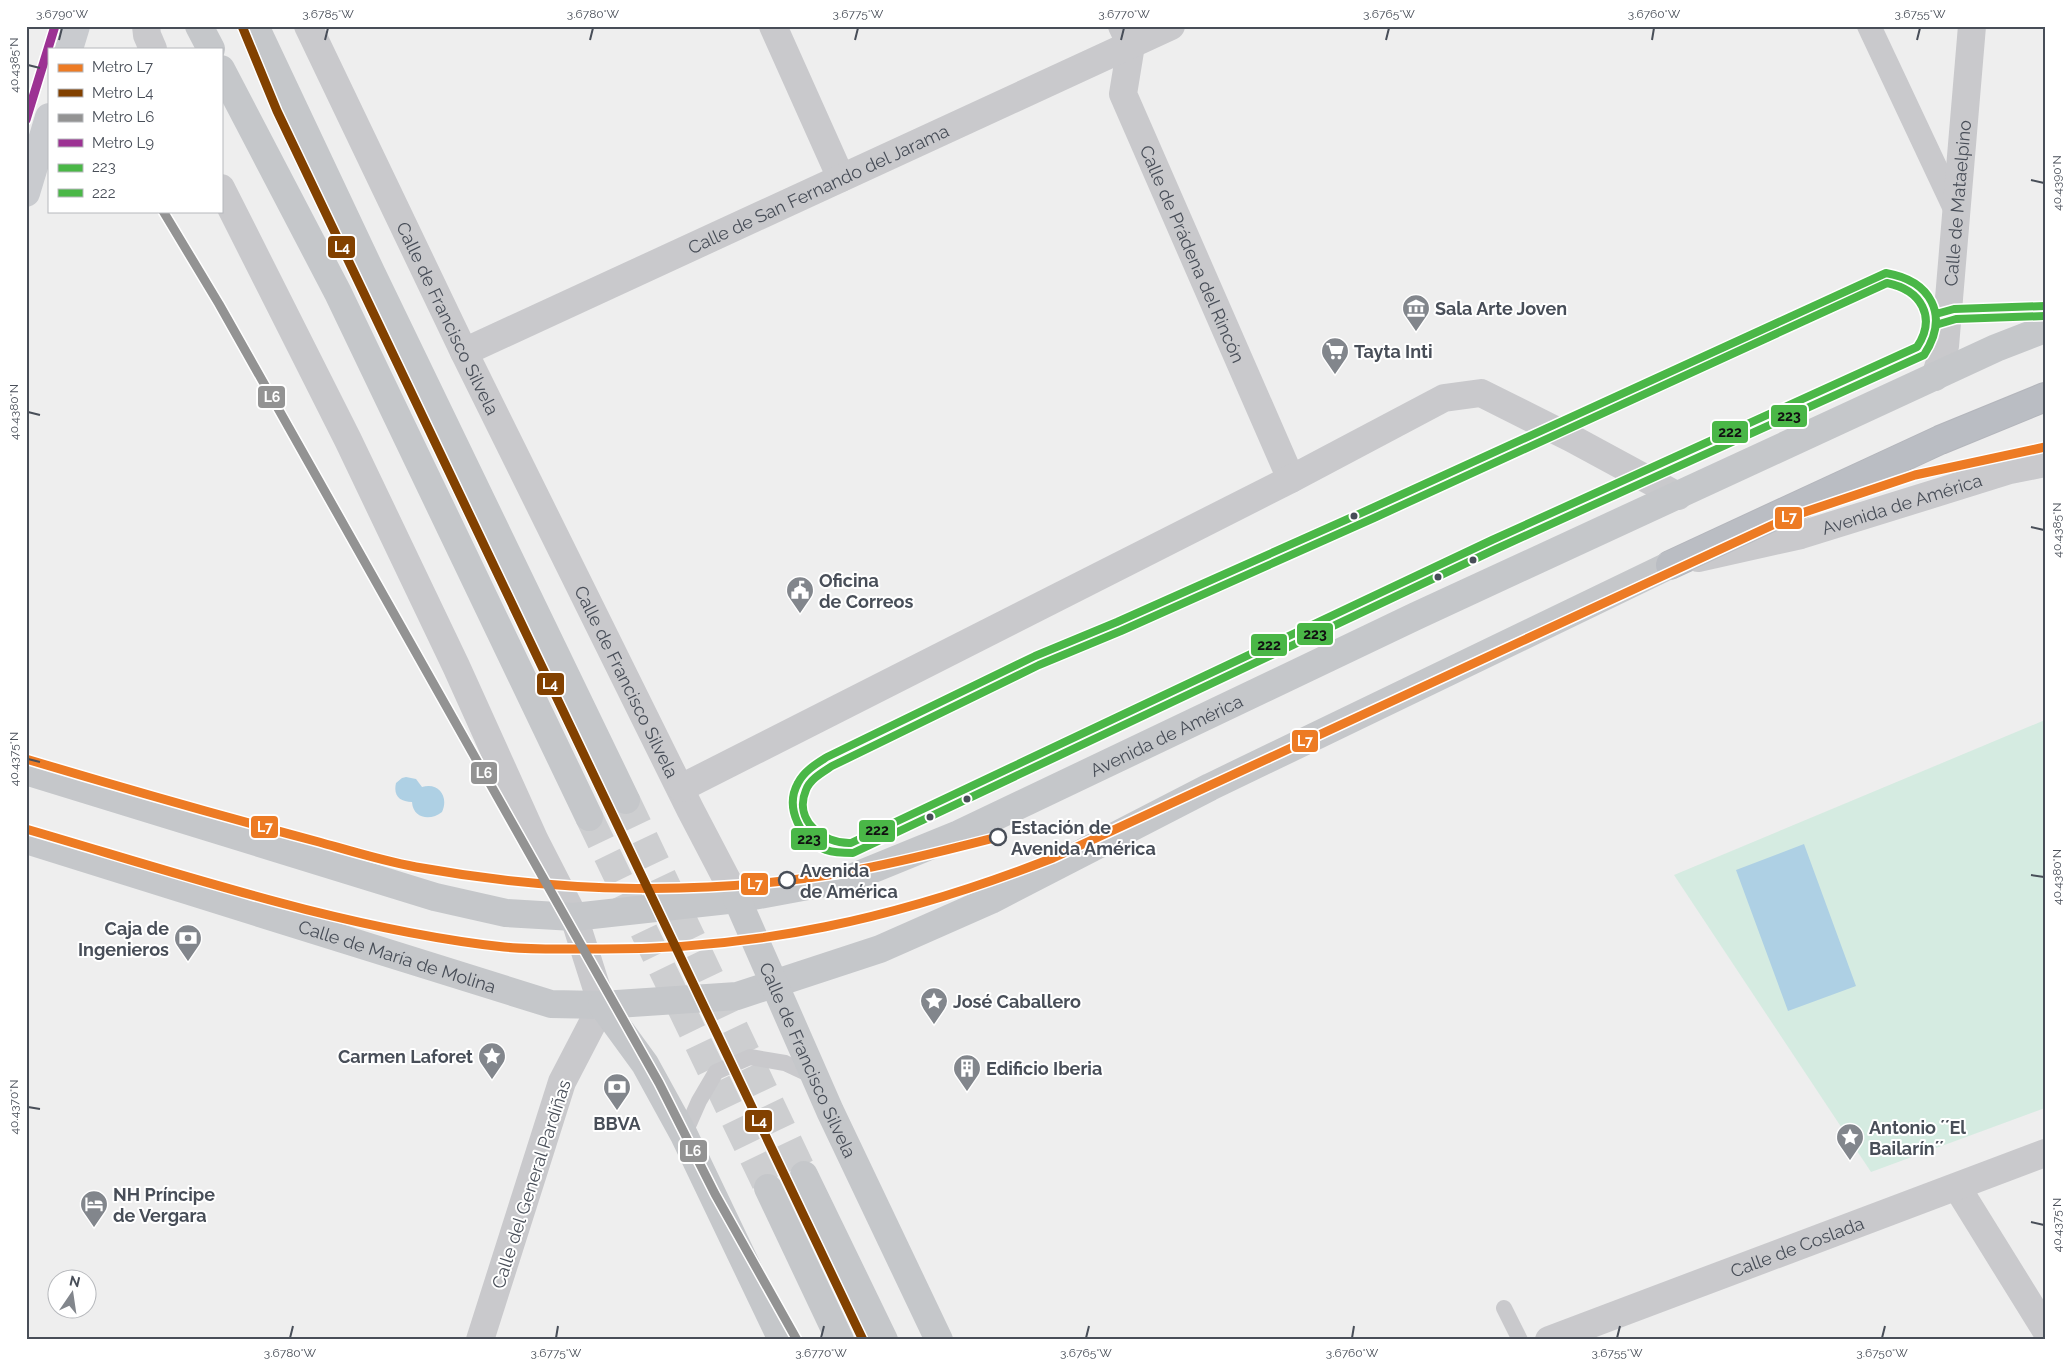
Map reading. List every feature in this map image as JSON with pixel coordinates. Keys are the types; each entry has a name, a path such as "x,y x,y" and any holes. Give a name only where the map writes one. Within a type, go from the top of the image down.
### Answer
{"highway":[{"path":"1670,565 1940,440 2045,397"}],"main road":[{"path":"69,48 76,26"},
{"path":"199,26 210,48"},
{"path":"255,26 372,274 626,800"},
{"path":"222,71 338,293 589,817"},
{"path":"26,193 48,119"},
{"name":"Avenida de América","path":"574,917 737,900 851,878 959,834 1416,616 1996,348 2045,329"},
{"name":"Avenida de América","path":"776,983 880,949 991,900 1210,787 1670,565"},
{"path":"26,771 435,897 506,913 574,917"},
{"name":"Calle de María de Molina","path":"26,840 551,1004 602,1005 737,996 776,983"},
{"name":"Calle de Francisco Silvela","path":"737,900 776,983 815,1076 938,1340"},
{"path":"602,1005 645,1064 684,1134 782,1340"},
{"path":"804,1175 884,1340"},
{"path":"768,1188 840,1340"}],"street":[{"path":"146,26 147,35 153,48"},
{"name":"Calle de Francisco Silvela","path":"308,26 464,352 737,900"},
{"path":"773,26 841,178"},
{"name":"Calle de San Fernando del Jarama","path":"464,352 841,178 1126,36 1171,26"},
{"path":"1869,26 1956,211"},
{"name":"Calle de Mataelpino","path":"1935,377 1946,346 1972,26"},
{"name":"Calle de Prádena del Rincón","path":"1126,36 1123,94 1291,479"},
{"path":"222,190 348,440 456,666 535,841 574,917 602,1005"},
{"path":"681,788 1291,479 1444,398 1481,393 1571,438 1678,496"},
{"name":"Avenida de América","path":"1670,565 1801,535 2010,470 2045,463"},
{"name":"Calle del General Pardiñas","path":"480,1340 562,1082 602,1005"},
{"name":"Calle de Coslada","path":"1549,1340 2045,1153"},
{"path":"1956,1187 2045,1329"}],"lane":[{"path":"684,1134 698,1101 716,1072 750,1057 785,1063 815,1076"},
{"path":"1504,1308 1520,1340"}],"green space":[{"path":"2045,720 2045,1108 1871,1172 1674,875"}],"water":[{"path":"406,777 416,779 422,787 428,786 438,789 444,801 442,812 433,817 423,817 413,808 412,802 404,801 398,797 395,788 396,783"},
{"path":"1804,844 1856,986 1788,1011 1736,870"}],"tunnel":[{"path":"626,800 804,1175"},
{"path":"589,817 768,1188"}],"metro line":[{"name":"L9","path":"48,48 55,26"},
{"name":"L4","path":"242,26 277,111 863,1340"},
{"name":"L9","path":"26,120 48,49"},
{"name":"L6","path":"164,212 219,304 659,1083 715,1194 797,1340"},
{"name":"L7","path":"26,829 323,914 444,939 504,947 525,949 650,948 710,944 826,927 939,898 1053,858 1790,517 1915,475 2045,447"},
{"name":"L7","path":"26,759 172,802 379,859 470,876 525,882 636,888 692,888 747,885 857,870 998,837"}],"transit line":[{"name":"223","path":"1886,273 1902,277 1915,284 1925,292 1932,302 1935,326 1932,340 1924,355 1496,549 853,853 826,850 809,839 797,822 793,803 798,783 807,771 827,757 1035,656 1117,622 1370,509 1886,273"},
{"name":"222","path":"1887,283 1909,292 1917,298 1922,306 1926,325 1917,347 1492,540 851,843 840,842 821,835 807,820 803,801 806,790 814,779 832,766 1039,665 1121,631 1374,518 1887,283"},
{"name":"223","path":"1936,314 1954,309 2045,306"},
{"name":"222","path":"1939,324 1956,319 2045,316"}],"place":[{"name":"Sala Arte Joven","path":"1416,332"},
{"name":"Tayta Inti","path":"1335,375"},
{"name":"Oficina de Correos","path":"800,614"},
{"name":"Estación de Avenida América","path":"998,837"},
{"name":"Avenida de América","path":"787,880"},
{"name":"Caja de Ingenieros","path":"188,962"},
{"name":"José Caballero","path":"934,1025"},
{"name":"Carmen Laforet","path":"492,1080"},
{"name":"Edificio Iberia","path":"967,1092"},
{"name":"BBVA","path":"617,1111"},
{"name":"Antonio ´´El Bailarín´´","path":"1850,1161"},
{"name":"NH Príncipe de Vergara","path":"94,1228"}]}
